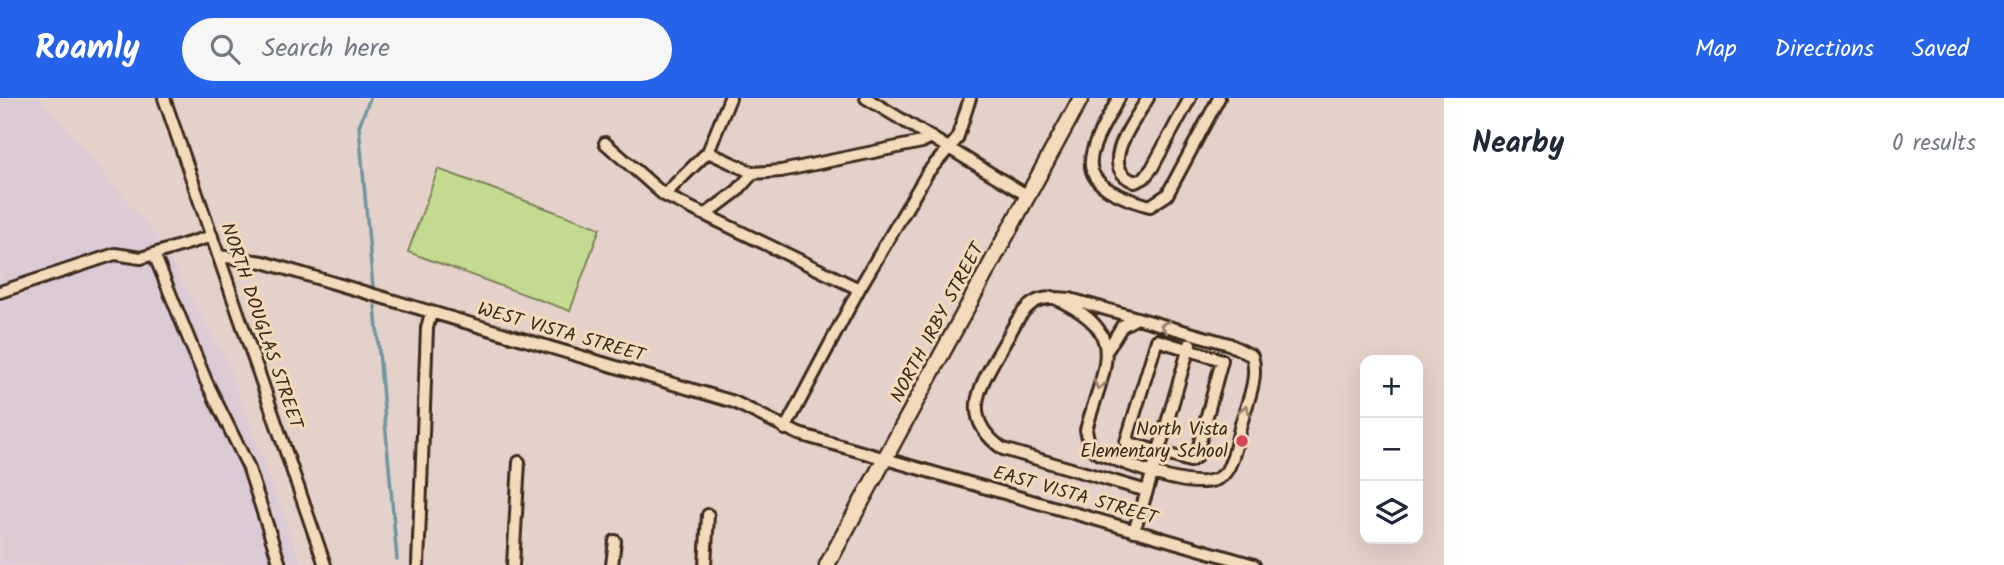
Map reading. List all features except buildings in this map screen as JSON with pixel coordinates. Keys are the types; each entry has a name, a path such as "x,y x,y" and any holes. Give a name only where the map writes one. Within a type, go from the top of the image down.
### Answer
{"main road":[{"name":"NORTH IRBY STREET","path":"827,565 1081,98"}],"street":[{"name":"NORTH DOUGLAS STREET","path":"164,98 325,565"},
{"path":"664,195 708,152 730,98"},
{"path":"866,98 1028,196"},
{"path":"785,429 859,289 928,172 957,139 970,98"},
{"path":"1119,98 1094,142 1089,162 1092,173 1102,187 1150,206 1167,195 1219,98"},
{"path":"1148,98 1117,153 1116,166 1122,177 1135,182 1144,178 1152,168 1190,98"},
{"path":"708,152 753,173 781,171 922,142 931,137"},
{"path":"605,144 664,195 859,289"},
{"path":"710,217 753,173"},
{"path":"0,292 115,254 141,258 212,236"},
{"path":"154,254 206,381 248,466 280,565"},
{"name":"WEST VISTA STREET","path":"219,256 263,262 734,402 785,429 886,460"},
{"path":"1137,318 1122,326 1108,349 1086,430 1088,443 1097,453 1154,472 1196,484 1210,483 1226,472 1253,382 1255,365 1246,350 1193,334 1137,318 1070,299 1052,297 1034,303 1020,317 978,389 976,407 979,425 988,439 1003,449 1147,491"},
{"path":"1052,297 1075,307 1093,320 1105,337 1108,349"},
{"path":"418,565 427,328 431,313"},
{"path":"1134,531 1154,472 1193,334"},
{"path":"1157,340 1189,349 1222,360 1196,457 1190,461 1126,443 1157,340"},
{"name":"EAST VISTA STREET","path":"886,460 1134,531 1230,562 1254,565"},
{"path":"513,565 519,461"},
{"path":"705,565 708,515"},
{"path":"612,565 615,541"}],"shaded area":[{"path":"0,98 40,98 157,237 226,359 302,565 0,565"}],"green space":[{"path":"438,169 600,228 570,311 408,252"}],"waterway":[{"path":"370,98 359,126 373,288"},
{"path":"375,306 397,559"}],"place":[{"name":"North Vista Elementary School","path":"1242,441"}]}
